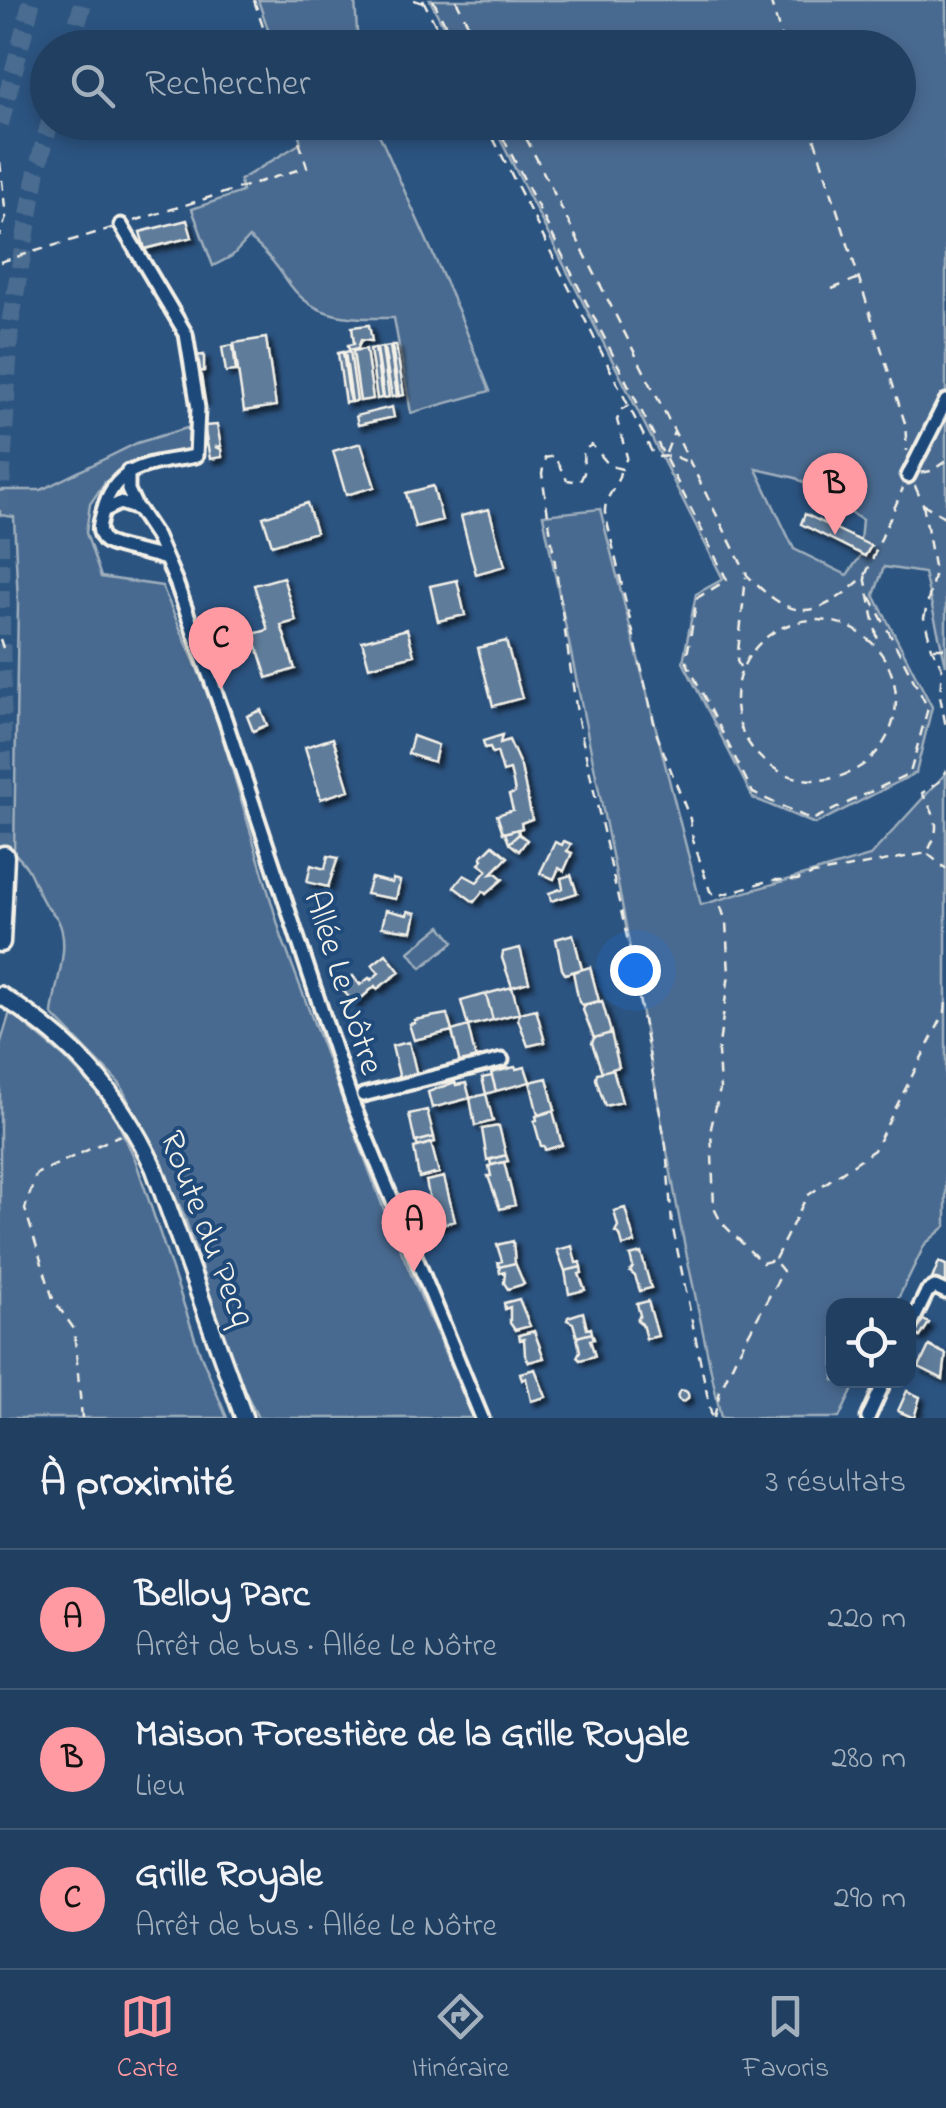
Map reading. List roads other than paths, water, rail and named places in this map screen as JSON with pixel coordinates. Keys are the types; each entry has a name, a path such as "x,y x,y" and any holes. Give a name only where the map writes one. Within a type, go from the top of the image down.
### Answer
{"highway":[{"path":"0,942 4,856"}],"main road":[{"name":"Route du Pecq","path":"0,995 74,1049 120,1103 154,1168 244,1418"}],"street":[{"path":"121,225 186,334 198,408 196,456 128,471 104,499 100,533 110,544 166,558"},
{"path":"911,475 946,401"},
{"name":"Allée Le Nôtre","path":"128,471 128,490 166,558 226,719 352,1102 482,1418"},
{"path":"104,512 120,502 138,509"},
{"path":"363,1094 502,1060"},
{"path":"916,1315 928,1292 935,1288 946,1292"},
{"path":"868,1418 881,1388"}],"tunnel":[{"path":"0,124 32,0"},
{"path":"75,30 84,0"},
{"path":"0,510 10,324 45,140"},
{"path":"0,536 4,856"}],"place":[{"name":"Maison Forestière de la Grille Royale","path":"835,535"},
{"name":"Grille Royale","path":"221,689"},
{"name":"Belloy Parc","path":"414,1272"}]}
